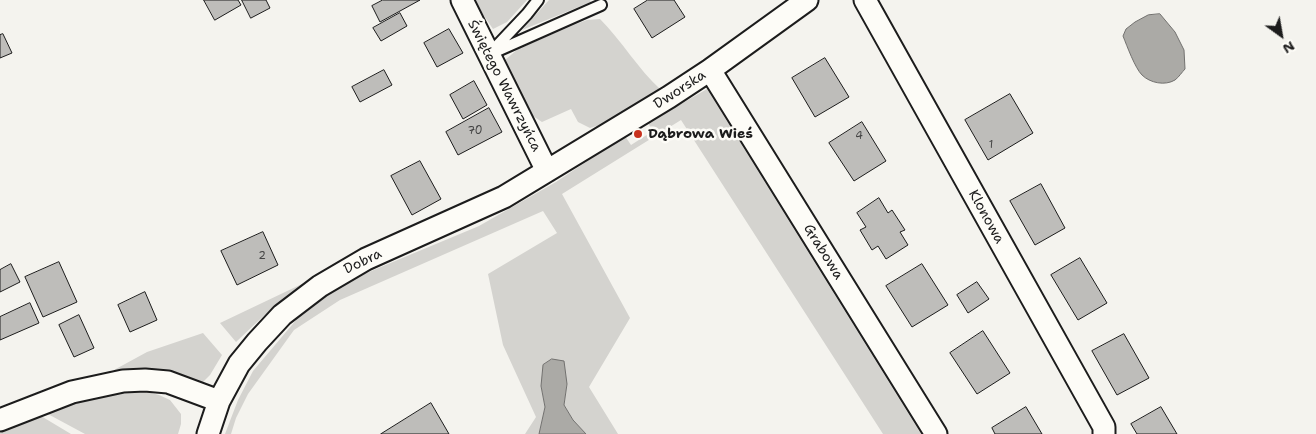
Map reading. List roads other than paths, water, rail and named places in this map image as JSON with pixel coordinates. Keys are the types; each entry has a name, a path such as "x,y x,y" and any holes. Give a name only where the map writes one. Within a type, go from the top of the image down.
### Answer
{"street":[{"name":"Świętego Wawrzyńca","path":"462,0 547,171"},
{"name":"Dworska","path":"547,171 631,121 710,70 807,0"},
{"name":"Klonowa","path":"865,0 1104,427 1104,434"},
{"name":"Grabowa","path":"710,70 936,434"},
{"name":"Dobra","path":"208,434 219,402 239,364 282,316 320,286 366,259 504,198 547,171"},
{"path":"0,420 72,392 123,380 168,382 219,402"}],"lane":[{"path":"488,55 538,0"},
{"path":"488,55 601,5"}],"place":[{"name":"Dąbrowa Wieś","path":"638,134"}]}
